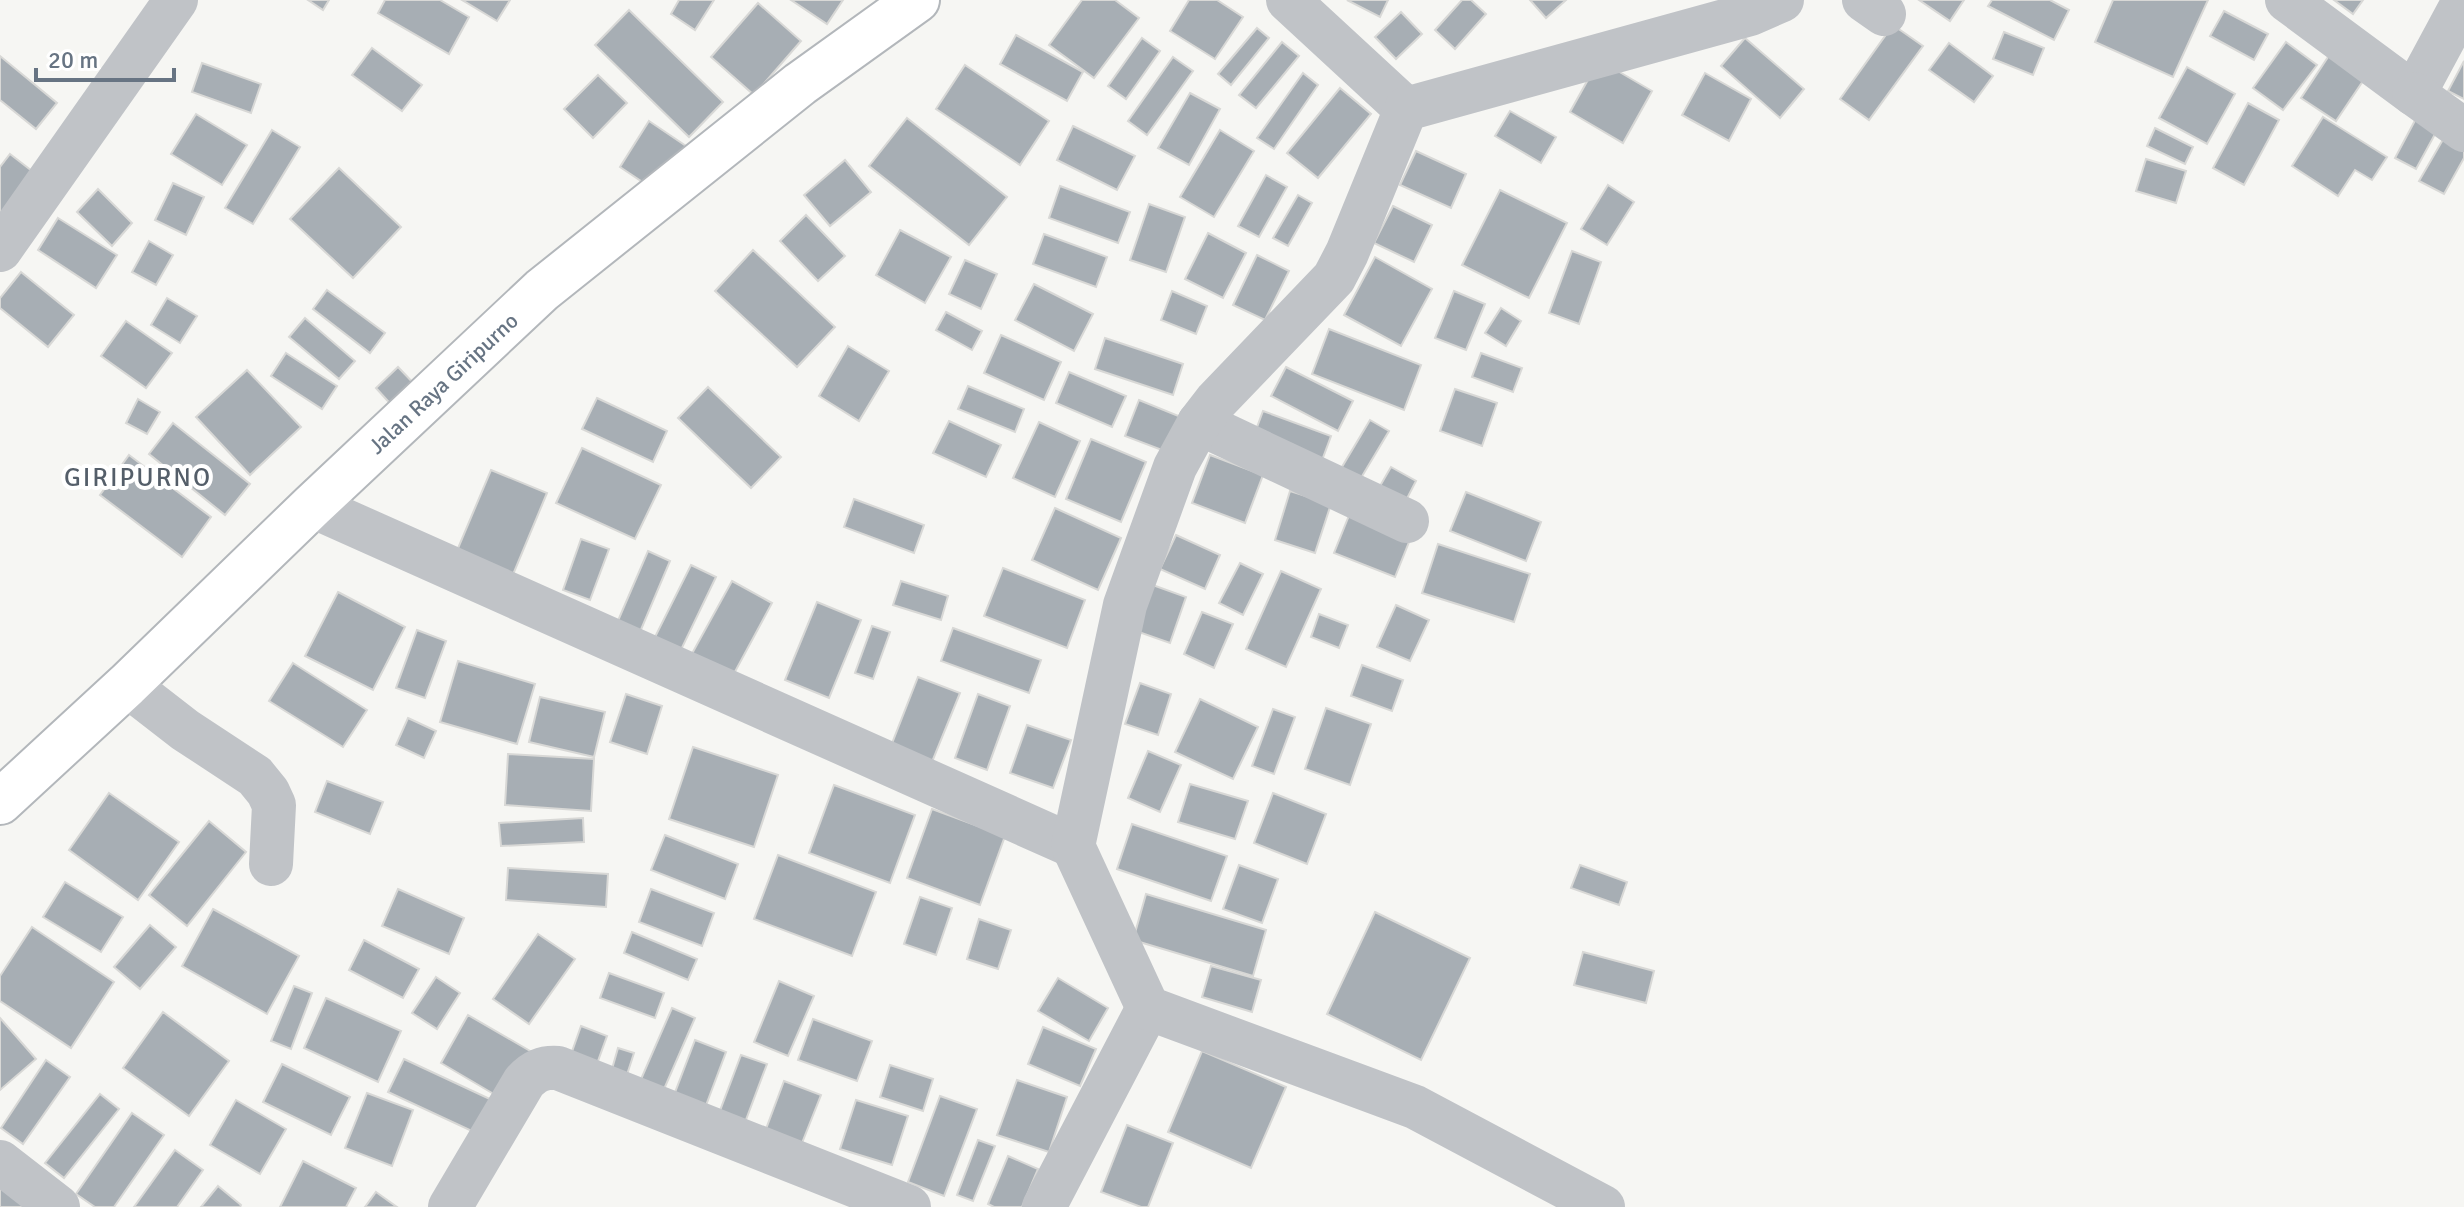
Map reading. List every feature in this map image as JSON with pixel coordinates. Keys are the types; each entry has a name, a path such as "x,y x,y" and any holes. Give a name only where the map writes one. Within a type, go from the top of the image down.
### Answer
{"main road":[{"name":"Jalan Raya Giripurno","path":"0,802 542,290 800,84 917,0"}],"street":[{"path":"0,250 176,0"},
{"path":"1288,0 1406,109"},
{"path":"1406,109 1750,14 1782,0"},
{"path":"2287,0 2464,130"},
{"path":"2414,94 2464,1"},
{"path":"1406,109 1334,278 1216,401 1199,423 1175,467 1125,605 1073,846 1148,1008 1415,1107 1603,1207"},
{"path":"1199,423 1407,521"},
{"path":"312,506 1073,846"},
{"path":"127,685 185,730 255,776 268,792 274,805 271,864"},
{"path":"1044,1207 1148,1008"},
{"path":"450,1207 524,1082 531,1074 548,1067 558,1068 909,1207"},
{"path":"0,1162 58,1207"}],"building":[{"path":"308,0 329,0 323,10"},
{"path":"385,0 440,0 469,17 449,54 378,13"},
{"path":"462,0 510,0 497,21"},
{"path":"679,0 714,0 695,30 671,14"},
{"path":"791,0 843,0 827,24"},
{"path":"1082,0 1115,0 1139,18 1094,78 1049,45"},
{"path":"1189,0 1217,0 1243,17 1215,59 1170,31"},
{"path":"1347,0 1388,0 1380,17"},
{"path":"1462,0 1471,0 1486,14 1455,49 1435,30"},
{"path":"1530,0 1566,0 1546,18"},
{"path":"1919,0 1964,0 1950,21"},
{"path":"1992,0 2050,0 2069,10 2054,40 1988,6"},
{"path":"2113,0 2208,0 2173,77 2095,42"},
{"path":"2334,0 2363,0 2353,14"},
{"path":"758,3 801,41 754,95 711,57"},
{"path":"629,10 723,102 689,137 595,45"},
{"path":"2224,11 2268,34 2254,60 2210,36"},
{"path":"1401,12 1422,34 1396,59 1375,37"},
{"path":"1893,25 1923,46 1869,120 1840,99"},
{"path":"1257,28 1269,38 1231,85 1218,74"},
{"path":"2004,32 2044,48 2033,75 1993,59"},
{"path":"1016,35 1083,72 1067,101 1000,64"},
{"path":"1142,38 1160,51 1126,99 1108,86"},
{"path":"1745,38 1804,89 1780,118 1721,66"},
{"path":"1282,42 1299,56 1256,108 1239,95"},
{"path":"2286,42 2317,65 2283,110 2253,88"},
{"path":"1949,43 1993,76 1974,102 1929,70"},
{"path":"2336,45 2371,69 2336,121 2301,98"},
{"path":"372,48 422,85 402,111 352,75"},
{"path":"0,56 57,103 36,129 0,100"},
{"path":"1173,57 1193,71 1147,135 1128,121"},
{"path":"1599,60 1652,91 1623,143 1570,112"},
{"path":"2464,61 2464,99 2448,91"},
{"path":"202,63 261,84 251,113 192,92"},
{"path":"965,65 1049,121 1020,165 936,109"},
{"path":"2187,67 2235,94 2207,144 2159,118"},
{"path":"1303,73 1318,85 1274,149 1257,138"},
{"path":"1705,73 1751,99 1729,141 1682,115"},
{"path":"598,75 627,103 593,138 564,109"},
{"path":"1340,88 1371,114 1318,178 1287,153"},
{"path":"1190,93 1220,109 1189,165 1158,148"},
{"path":"2248,103 2279,120 2244,185 2213,168"},
{"path":"1510,111 1556,137 1541,163 1495,136"},
{"path":"2419,113 2440,125 2416,169 2395,158"},
{"path":"196,114 247,145 222,185 171,154"},
{"path":"2323,117 2387,157 2372,180 2355,170 2338,196 2292,166"},
{"path":"907,118 1007,197 969,245 869,166"},
{"path":"649,121 689,148 659,193 620,167"},
{"path":"1073,126 1135,156 1117,190 1057,160"},
{"path":"2155,128 2193,147 2185,164 2147,146"},
{"path":"272,130 300,147 253,224 225,208"},
{"path":"1220,130 1254,151 1214,217 1180,197"},
{"path":"2445,136 2464,147 2464,158 2444,194 2419,181"},
{"path":"1416,151 1466,174 1451,208 1400,185"},
{"path":"10,154 41,178 0,233 0,167"},
{"path":"2146,159 2186,171 2176,203 2136,191"},
{"path":"845,160 871,192 830,226 804,195"},
{"path":"339,168 401,227 353,278 290,219"},
{"path":"1266,175 1287,187 1259,237 1238,226"},
{"path":"173,183 204,197 186,235 155,220"},
{"path":"1608,185 1634,202 1607,245 1581,229"},
{"path":"1060,186 1130,212 1118,243 1049,218"},
{"path":"98,189 132,223 112,246 77,212"},
{"path":"1500,190 1567,223 1529,298 1462,265"},
{"path":"1298,195 1312,203 1288,246 1273,238"},
{"path":"1149,204 1185,217 1166,272 1130,260"},
{"path":"1393,206 1432,225 1414,262 1374,243"},
{"path":"806,215 845,256 818,281 780,241"},
{"path":"58,218 117,255 96,288 38,250"},
{"path":"900,230 951,257 925,303 876,275"},
{"path":"1208,233 1246,253 1223,298 1185,279"},
{"path":"1044,234 1107,257 1096,287 1033,264"},
{"path":"149,241 173,255 156,285 132,272"},
{"path":"753,250 835,327 797,367 715,291"},
{"path":"1572,251 1601,262 1579,324 1549,313"},
{"path":"1257,255 1289,271 1265,320 1233,305"},
{"path":"1375,257 1432,289 1401,346 1344,315"},
{"path":"965,260 997,274 981,309 949,294"},
{"path":"21,272 74,315 48,347 0,308 0,298"},
{"path":"1034,284 1093,314 1074,351 1015,320"},
{"path":"327,290 385,333 370,353 313,309"},
{"path":"1172,291 1207,306 1196,334 1161,320"},
{"path":"1454,291 1485,304 1466,350 1435,338"},
{"path":"167,298 197,316 180,343 151,325"},
{"path":"1501,308 1521,321 1506,346 1485,333"},
{"path":"946,312 982,331 972,350 936,330"},
{"path":"305,318 355,361 339,379 289,337"},
{"path":"126,321 172,353 146,388 101,356"},
{"path":"1329,329 1421,365 1404,410 1312,374"},
{"path":"1001,335 1061,362 1044,400 984,373"},
{"path":"1105,338 1183,364 1173,395 1095,369"},
{"path":"848,346 889,371 859,421 819,396"},
{"path":"286,353 337,386 322,409 271,376"},
{"path":"1481,353 1522,368 1513,392 1472,377"},
{"path":"398,367 419,389 396,410 376,388"},
{"path":"1286,367 1353,401 1338,431 1271,396"},
{"path":"247,370 301,427 250,475 196,417"},
{"path":"1069,372 1126,396 1112,427 1056,403"},
{"path":"968,386 1024,409 1015,432 958,409"},
{"path":"708,387 781,457 751,488 678,418"},
{"path":"1455,389 1497,403 1482,446 1440,431"},
{"path":"597,398 667,431 653,462 582,429"},
{"path":"138,399 160,412 147,434 126,423"},
{"path":"1139,400 1181,417 1167,452 1125,436"},
{"path":"1263,411 1331,436 1321,463 1253,438"},
{"path":"1370,420 1389,431 1358,483 1339,472"},
{"path":"949,421 1001,445 986,477 933,453"},
{"path":"1039,422 1080,441 1055,497 1013,478"},
{"path":"173,423 250,484 225,515 149,454"},
{"path":"1091,439 1146,462 1121,522 1066,499"},
{"path":"582,448 661,485 635,539 556,503"},
{"path":"129,455 211,517 182,557 100,495"},
{"path":"1210,455 1263,475 1245,523 1192,503"},
{"path":"1391,467 1416,481 1400,512 1373,498"},
{"path":"491,470 547,493 512,577 456,553"},
{"path":"1290,491 1331,504 1315,553 1275,540"},
{"path":"1466,492 1541,522 1526,561 1450,531"},
{"path":"854,499 924,525 914,553 844,527"},
{"path":"1055,508 1121,538 1098,590 1032,560"},
{"path":"1350,513 1411,537 1395,577 1334,553"},
{"path":"1176,535 1220,555 1205,589 1160,569"},
{"path":"581,539 609,549 590,600 563,590"},
{"path":"1438,544 1530,574 1514,622 1422,593"},
{"path":"648,551 670,561 640,632 617,623"},
{"path":"1240,563 1263,574 1243,615 1219,603"},
{"path":"691,565 716,577 678,656 652,643"},
{"path":"1003,568 1085,600 1067,648 984,616"},
{"path":"1281,571 1321,589 1286,667 1246,649"},
{"path":"732,581 772,603 730,681 689,659"},
{"path":"901,581 948,596 941,620 893,605"},
{"path":"1150,584 1186,597 1170,643 1133,630"},
{"path":"338,592 405,627 373,690 305,656"},
{"path":"817,602 861,620 829,698 785,680"},
{"path":"1396,605 1429,620 1410,661 1377,647"},
{"path":"1202,612 1233,624 1214,668 1184,654"},
{"path":"1319,614 1348,625 1339,648 1311,637"},
{"path":"872,626 890,632 873,679 855,673"},
{"path":"953,628 1041,660 1029,693 941,661"},
{"path":"417,630 446,641 425,698 396,688"},
{"path":"458,661 535,684 517,744 440,722"},
{"path":"293,663 367,710 343,747 269,701"},
{"path":"1362,665 1403,680 1392,711 1351,696"},
{"path":"918,677 960,693 932,762 891,746"},
{"path":"1140,683 1171,694 1158,735 1125,724"},
{"path":"626,694 662,706 647,754 610,742"},
{"path":"978,694 1010,706 987,770 955,758"},
{"path":"540,697 605,712 594,757 529,742"},
{"path":"1200,699 1258,727 1233,779 1175,752"},
{"path":"1326,708 1371,724 1350,785 1305,769"},
{"path":"1273,709 1295,717 1274,774 1252,766"},
{"path":"408,718 436,731 424,758 396,745"},
{"path":"1027,725 1071,740 1053,788 1010,773"},
{"path":"693,747 778,775 754,847 669,819"},
{"path":"1148,751 1181,765 1160,812 1128,798"},
{"path":"508,754 594,759 591,811 505,805"},
{"path":"327,781 383,802 370,834 315,812"},
{"path":"1190,784 1248,801 1235,839 1178,822"},
{"path":"834,785 915,815 890,883 809,853"},
{"path":"109,793 179,842 138,900 69,850"},
{"path":"1273,793 1326,814 1307,864 1254,843"},
{"path":"932,809 1005,836 980,905 907,878"},
{"path":"583,818 584,842 501,846 499,823"},
{"path":"209,821 246,852 187,926 149,895"},
{"path":"1132,824 1227,856 1211,901 1117,869"},
{"path":"665,835 738,864 725,899 651,870"},
{"path":"778,855 876,892 852,956 754,919"},
{"path":"1239,865 1278,879 1262,923 1223,909"},
{"path":"1580,865 1627,882 1619,905 1571,888"},
{"path":"508,868 608,874 606,907 506,900"},
{"path":"65,882 123,917 101,952 43,917"},
{"path":"398,889 464,918 449,954 382,926"},
{"path":"651,889 714,913 702,946 639,922"},
{"path":"1146,894 1266,930 1253,976 1133,940"},
{"path":"920,897 952,908 936,955 904,944"},
{"path":"213,909 299,956 267,1014 182,966"},
{"path":"1375,912 1470,958 1421,1060 1327,1014"},
{"path":"979,919 1011,930 998,969 967,959"},
{"path":"150,925 176,947 140,989 114,967"},
{"path":"32,927 114,982 71,1048 0,1001 0,976"},
{"path":"632,932 697,959 688,980 624,953"},
{"path":"538,934 575,959 529,1024 493,999"},
{"path":"364,940 419,969 403,998 349,970"},
{"path":"1583,952 1654,971 1646,1003 1574,985"},
{"path":"1211,966 1261,980 1252,1012 1202,997"},
{"path":"609,973 664,993 655,1018 600,998"},
{"path":"436,977 460,993 437,1029 412,1013"},
{"path":"1058,978 1108,1008 1089,1041 1038,1011"},
{"path":"779,981 814,996 788,1056 754,1042"},
{"path":"294,986 312,993 291,1049 271,1041"},
{"path":"326,998 401,1031 378,1082 304,1048"},
{"path":"672,1008 695,1018 658,1103 635,1093"},
{"path":"163,1012 229,1061 189,1116 123,1068"},
{"path":"468,1015 537,1055 509,1103 441,1063"},
{"path":"0,1018 36,1059 0,1090"},
{"path":"813,1019 872,1041 857,1081 798,1060"},
{"path":"581,1026 607,1036 594,1072 568,1063"},
{"path":"1043,1027 1096,1049 1080,1086 1028,1064"},
{"path":"695,1040 726,1052 702,1116 671,1103"},
{"path":"618,1048 634,1053 623,1087 608,1083"},
{"path":"1202,1051 1286,1087 1251,1168 1168,1132"},
{"path":"741,1055 767,1064 744,1125 718,1116"},
{"path":"404,1059 492,1100 476,1133 388,1092"},
{"path":"46,1060 70,1077 23,1144 1,1128"},
{"path":"282,1064 350,1097 331,1135 263,1102"},
{"path":"890,1065 933,1079 923,1111 880,1097"},
{"path":"1017,1080 1067,1097 1049,1152 997,1135"},
{"path":"784,1081 821,1095 802,1143 766,1129"},
{"path":"367,1093 413,1110 392,1166 345,1148"},
{"path":"100,1094 119,1109 64,1178 45,1163"},
{"path":"940,1096 977,1109 944,1196 908,1182"},
{"path":"236,1100 286,1129 260,1174 210,1145"},
{"path":"856,1100 908,1116 892,1165 840,1149"},
{"path":"132,1113 164,1135 114,1207 95,1207 76,1194"},
{"path":"1127,1125 1173,1143 1148,1207 1101,1192"},
{"path":"978,1140 995,1146 973,1201 957,1195"},
{"path":"175,1150 203,1170 177,1207 134,1207"},
{"path":"1008,1156 1038,1169 1022,1207 994,1207 988,1204"},
{"path":"303,1161 356,1188 346,1207 280,1207"},
{"path":"0,1176 41,1207 0,1207"},
{"path":"218,1186 241,1205 240,1207 201,1207"},
{"path":"376,1192 397,1207 365,1207"}],"district":[{"name":"GIRIPURNO","path":"138,477"}]}
